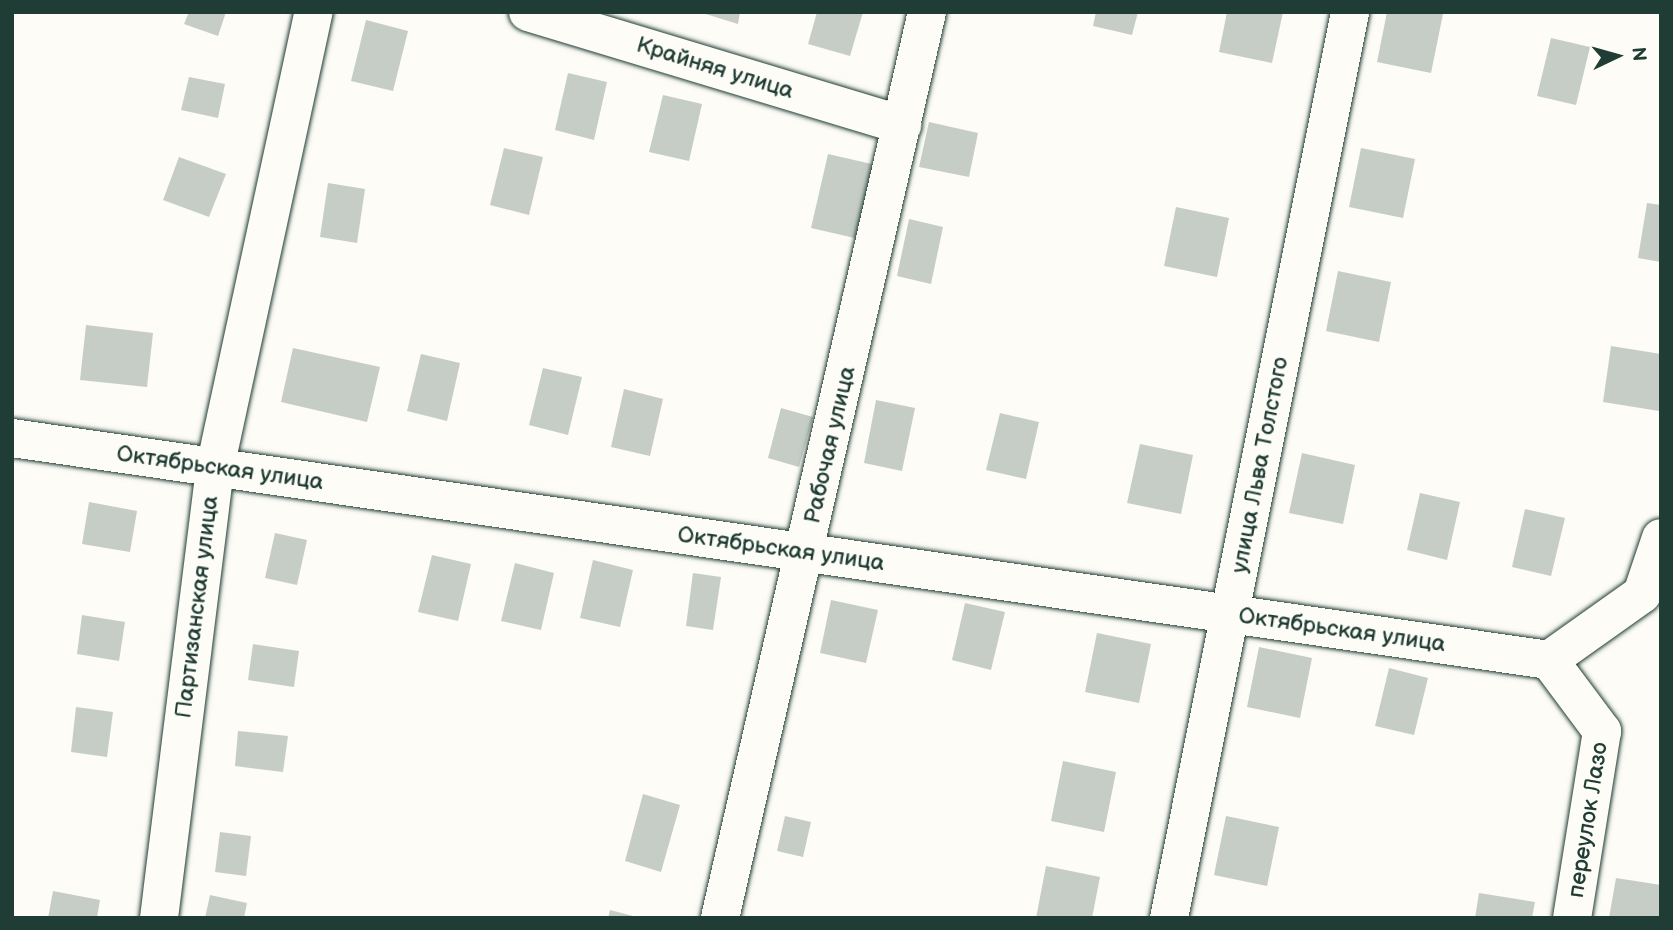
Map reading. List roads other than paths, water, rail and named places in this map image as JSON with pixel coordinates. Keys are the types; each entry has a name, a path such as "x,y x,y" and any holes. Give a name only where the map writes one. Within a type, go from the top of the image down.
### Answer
{"street":[{"name":"Партизанская улица","path":"159,918 215,468 314,12"},
{"name":"Крайняя улица","path":"528,12 902,125"},
{"name":"Рабочая улица","path":"720,918 806,553 927,12"},
{"name":"улица Льва Толстого","path":"1170,918 1350,12"},
{"name":"Октябрьская улица","path":"12,438 1549,660"},
{"path":"1549,660 1642,594 1661,538"},
{"name":"переулок Лазо","path":"1549,660 1602,730 1572,918"}]}
